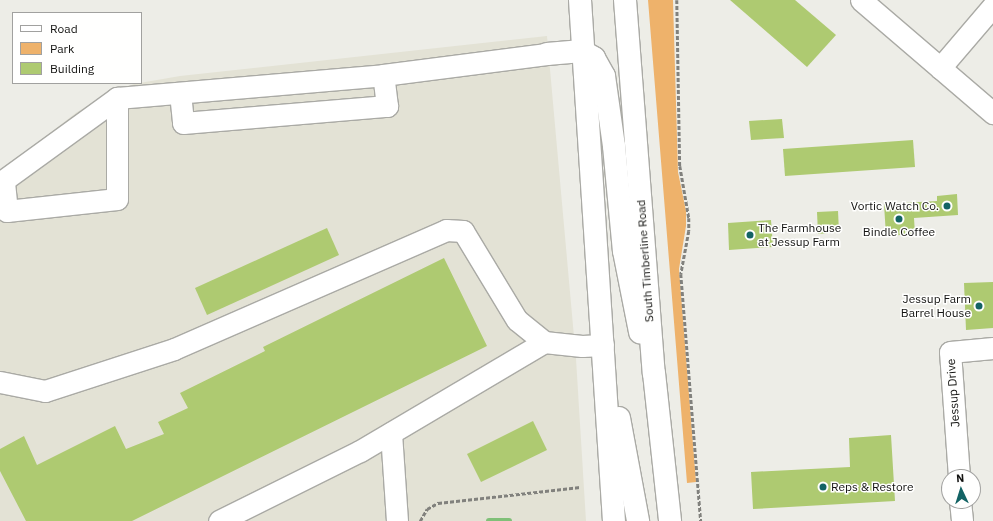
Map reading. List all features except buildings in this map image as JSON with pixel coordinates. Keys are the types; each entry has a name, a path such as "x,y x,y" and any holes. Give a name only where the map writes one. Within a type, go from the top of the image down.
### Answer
{"main road":[{"path":"580,0 582,51 602,322 614,521"},
{"name":"South Timberline Road","path":"625,0 654,373 670,521"},
{"path":"547,54 582,51 594,58 604,76 614,146 628,278 642,339 654,373"},
{"path":"602,322 638,521"}],"street":[{"path":"861,0 993,113"},
{"path":"940,68 993,6"},
{"path":"117,98 116,199 7,211 4,180 117,98 383,75 547,54"},
{"path":"180,93 183,123 387,106 383,75"},
{"path":"0,382 45,391 174,349 446,230 463,231 517,320 544,342 582,346 603,345"},
{"path":"219,521 360,451 544,342"},
{"name":"Jessup Drive","path":"958,469 950,352 993,348"},
{"path":"391,433 397,521"},
{"path":"961,509 962,521"}],"path":[{"path":"677,0 680,166 689,218 689,231 681,274 702,521"},
{"path":"420,521 427,509 438,503 580,488"}],"shaded area":[{"path":"547,36 576,359 586,521 0,521 0,172 77,112 108,94 134,84 142,84 142,83 180,76"}],"green space":[{"path":"648,0 673,0 678,172 686,211 686,226 679,269 696,482 687,483"}],"waterway":[{"path":"489,521 509,521"}],"place":[{"name":"Vortic Watch Co.","path":"947,206"},
{"name":"Bindle Coffee","path":"899,219"},
{"name":"The Farmhouse at Jessup Farm","path":"750,235"},
{"name":"Jessup Farm Barrel House","path":"979,306"},
{"name":"Reps & Restore","path":"823,487"}]}
